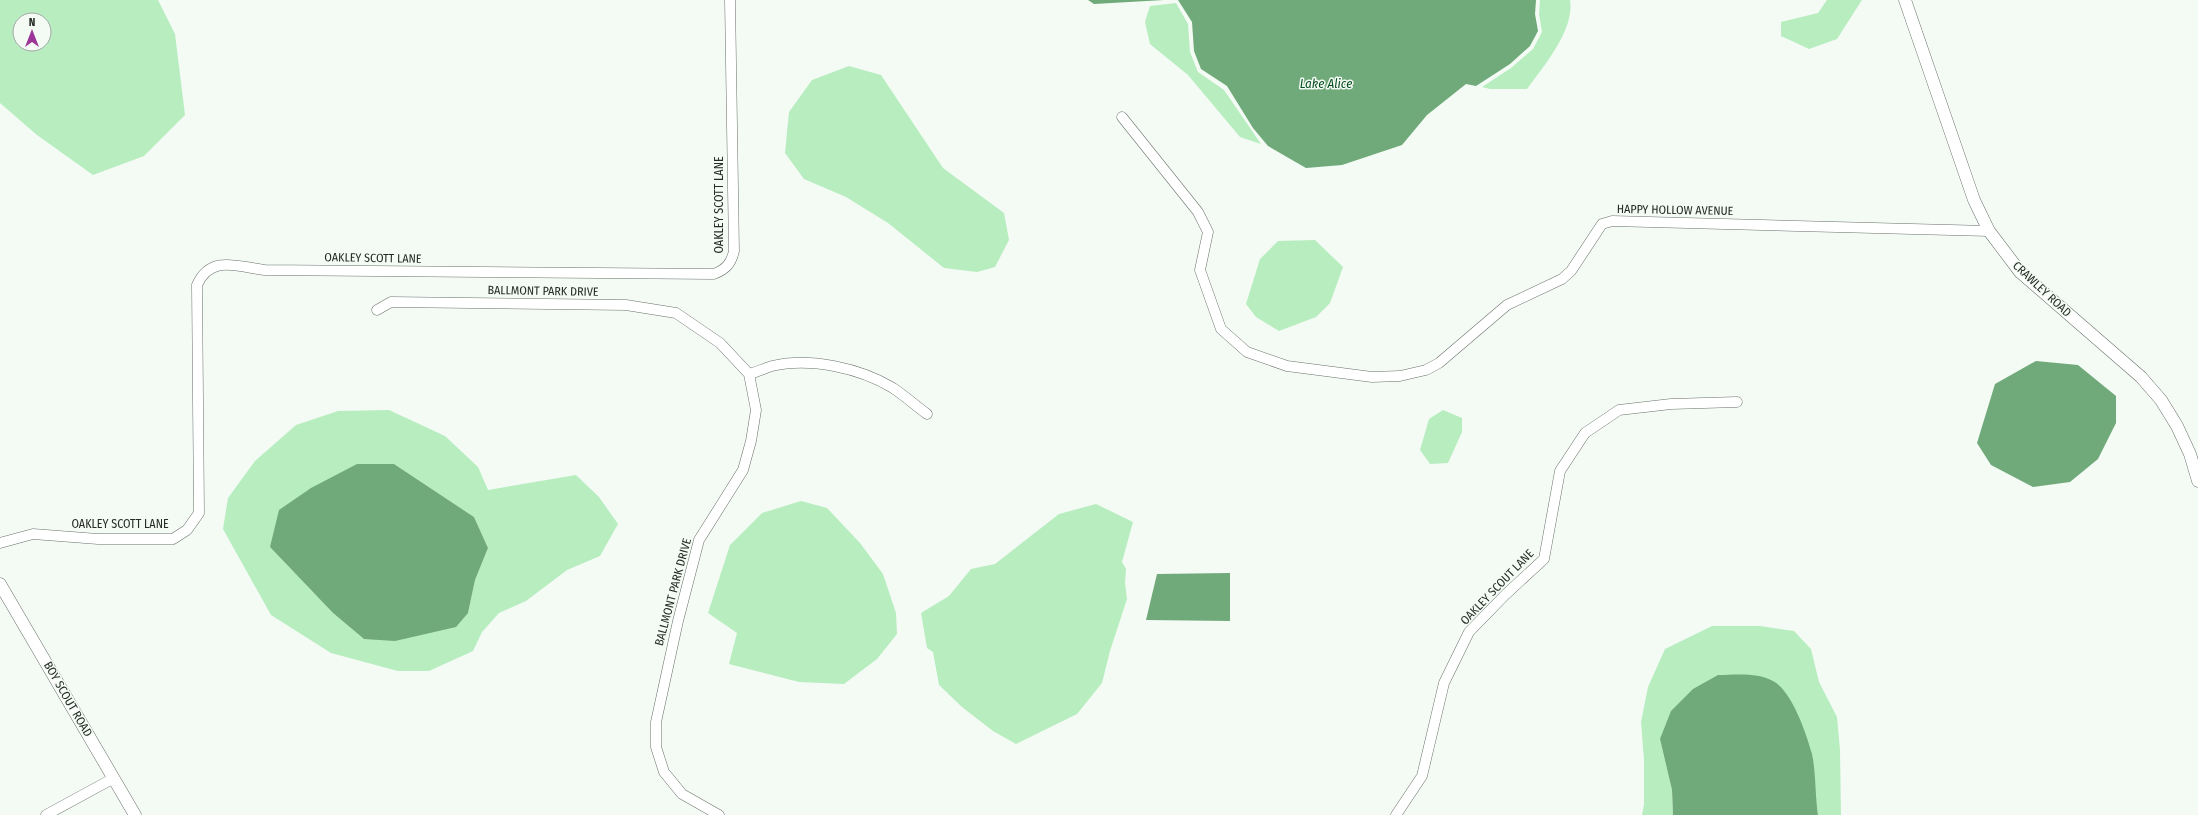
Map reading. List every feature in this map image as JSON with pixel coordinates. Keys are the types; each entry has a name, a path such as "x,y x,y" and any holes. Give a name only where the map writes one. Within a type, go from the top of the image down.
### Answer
{"street":[{"name":"OAKLEY SCOTT LANE","path":"0,543 33,534 98,539 173,539 187,530 199,513 197,284 202,273 212,266 224,264 265,270 706,274 714,274 725,269 732,260 734,251 730,0"},
{"name":"CRAWLEY ROAD","path":"1905,0 1974,200 1989,231 2020,272 2141,377 2161,400 2190,454 2198,481"},
{"name":"HAPPY HOLLOW AVENUE","path":"1122,117 1198,212 1208,232 1200,270 1221,329 1246,352 1287,366 1335,374 1372,377 1400,376 1426,370 1439,363 1507,305 1562,280 1571,271 1602,224 1612,220 1989,231"},
{"name":"BALLMONT PARK DRIVE","path":"377,310 391,302 626,304 676,313 720,343 749,374 756,410 751,441 743,470 717,509 699,540 678,621 656,722 656,747 664,772 682,794 719,815"},
{"path":"749,374 773,366 815,364 842,367 869,376 893,388 927,414"},
{"name":"OAKLEY SCOUT LANE","path":"1396,815 1422,776 1444,683 1469,632 1505,595 1544,559 1560,471 1585,433 1619,410 1671,404 1737,402"},
{"name":"BOY SCOUT ROAD","path":"0,584 135,815"},
{"path":"46,815 114,778"}],"shaded area":[{"path":"0,0 158,0 175,34 185,115 144,156 93,175 37,135 0,103"},
{"path":"1540,0 1570,0 1568,23 1557,47 1527,89 1490,89 1482,87 1511,68 1533,49 1542,32 1539,14"},
{"path":"1827,0 1862,0 1837,39 1809,49 1781,36 1781,22 1818,13"},
{"path":"1176,3 1188,24 1190,52 1198,72 1224,90 1261,144 1240,137 1188,75 1150,44 1145,22 1150,6"},
{"path":"849,66 881,75 943,168 1004,213 1009,240 995,267 977,272 944,268 888,223 846,197 804,179 785,153 789,112 812,80"},
{"path":"1315,240 1343,267 1330,303 1316,317 1279,331 1256,317 1246,304 1260,259 1278,241"},
{"path":"389,410 445,436 478,467 488,490 576,475 599,497 618,524 600,556 567,570 526,601 499,613 482,632 473,651 429,671 398,671 331,653 271,615 223,529 228,498 255,461 296,425 338,411","holes":["357,464 394,464 474,517 488,548 475,580 468,613 364,639 333,613 270,547"]},
{"path":"1443,410 1462,418 1462,432 1448,463 1430,464 1420,450 1429,419"},
{"path":"801,501 827,508 860,543 883,574 896,613 897,634 877,659 844,684 799,682 729,664 737,633 708,613 730,545 762,513"},
{"path":"1096,504 1133,522 1122,562 1126,569 1125,583 1127,599 1110,651 1102,683 1077,714 1016,744 993,731 962,707 939,685 933,652 927,648 921,613 949,596 971,569 995,564 1059,514"},
{"path":"1712,626 1760,626 1794,631 1811,649 1819,682 1837,717 1840,750 1841,815 1818,815 1815,796 1660,739 1672,790 1673,815 1642,815 1644,804 1644,760 1641,722 1648,687 1665,649"}],"water":[{"path":"1088,0 1164,0 1094,4"},
{"name":"Lake Alice","path":"1178,0 1536,0 1535,14 1538,31 1530,46 1510,64 1476,86 1466,84 1427,115 1402,145 1342,165 1306,168 1268,146 1253,128 1227,86 1201,69 1194,51 1192,22"},
{"path":"2036,361 2078,365 2116,396 2116,423 2098,459 2070,482 2033,487 1991,465 1977,443 1995,384"},
{"path":"357,464 394,464 474,517 488,548 475,580 468,613 456,627 395,641 364,639 333,613 270,547 279,510 311,488"},
{"path":"1230,573 1230,621 1146,620 1157,574"},
{"path":"1718,675 1760,676 1773,681 1780,686 1786,694 1797,713 1812,754 1818,815 1673,815 1672,790 1660,739 1671,711 1693,689"}]}
